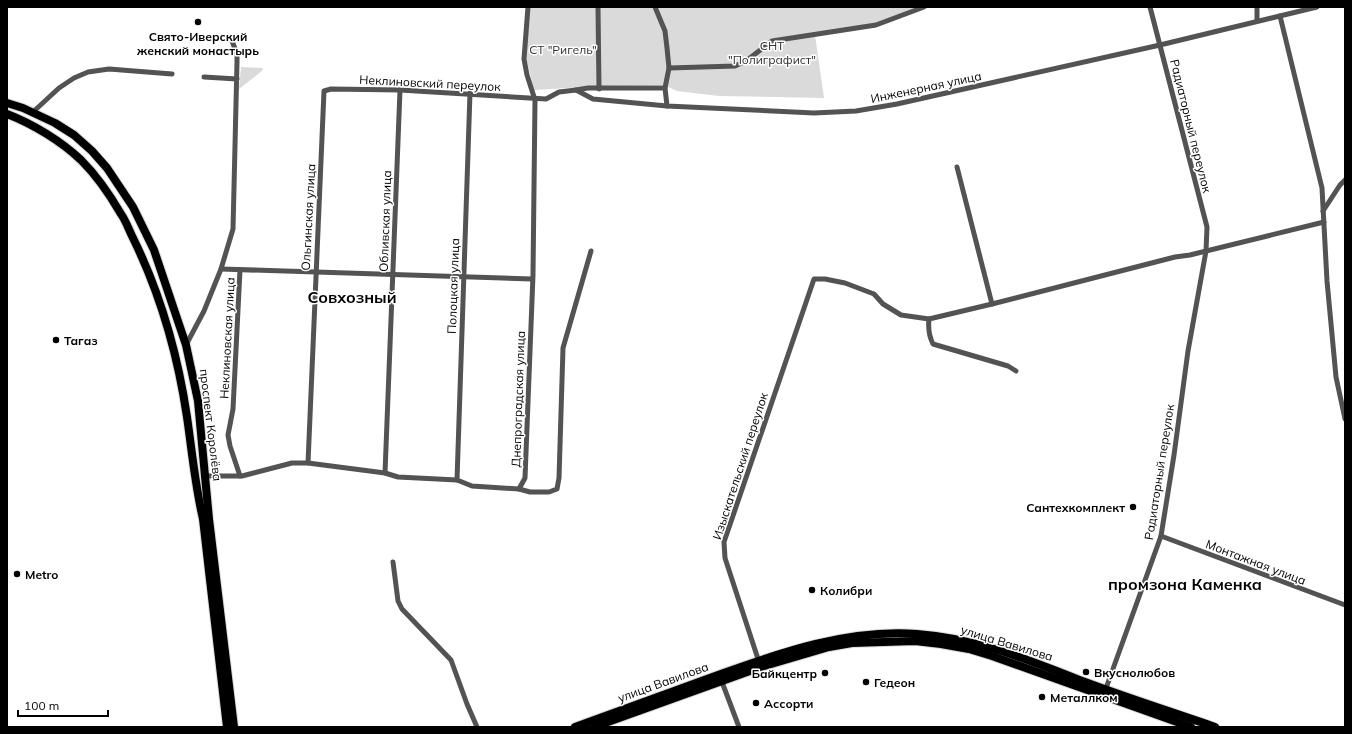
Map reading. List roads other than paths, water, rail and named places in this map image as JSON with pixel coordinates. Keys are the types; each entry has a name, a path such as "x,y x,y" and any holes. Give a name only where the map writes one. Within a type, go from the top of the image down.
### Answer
{"main road":[{"name":"проспект Королёва","path":"7,102 33,112 55,123 74,136 107,168 132,207 154,250 186,345 198,401 209,519 234,727"},
{"name":"проспект Королёва","path":"7,114 28,123 49,136 81,160 100,183 121,214 141,254 159,303 174,352 187,416 198,498 203,519 227,727"},
{"name":"улица Вавилова","path":"576,727 811,645 851,636 884,634 943,636 995,649 1191,727"},
{"name":"улица Вавилова","path":"597,726 722,682 759,664"},
{"name":"улица Вавилова","path":"1104,693 1216,727"}],"street":[{"name":"Днепроградская улица","path":"519,489 526,478 532,279 535,99 527,75 524,59 528,7"},
{"path":"598,7 599,89"},
{"path":"655,7 665,31 669,68 665,88 667,106"},
{"path":"669,68 735,66 746,62 772,41 876,25 924,7"},
{"name":"Радиаторный переулок","path":"1104,693 1161,536 1188,351 1206,251 1207,226 1150,7"},
{"path":"1256,21 1257,7"},
{"name":"Инженерная улица","path":"576,90 593,99 667,106 814,113 856,111 897,104 1160,45 1317,7"},
{"path":"1280,16 1322,188 1336,377 1345,419"},
{"name":"Неклиновская улица","path":"186,345 204,311 221,269 232,229 237,54 232,41"},
{"path":"33,112 59,88 74,78 88,72 109,69 172,74"},
{"path":"204,77 237,79"},
{"path":"535,99 546,99 559,92 588,88 665,88"},
{"name":"Неклиновский переулок","path":"324,91 331,89 400,90 470,93 535,99"},
{"name":"Обливская улица","path":"385,473 400,90"},
{"name":"Ольгинская улица","path":"308,463 324,91"},
{"name":"Полоцкая улица","path":"457,480 470,93"},
{"path":"956,167 992,304"},
{"path":"1323,211 1345,180"},
{"path":"1016,371 1008,366 933,344 928,327 929,319 1175,257 1206,251 1324,222"},
{"path":"206,476 240,476 292,463 308,463 385,473 398,477 457,480 472,486 519,489 530,492 549,492 557,489 559,478 563,348 591,251"},
{"name":"Неклиновская улица","path":"221,269 532,279"},
{"name":"Неклиновская улица","path":"240,270 233,409 228,435 240,476"},
{"name":"Изыскательский переулок","path":"759,664 725,558 724,542 814,279 825,279 845,283 874,294 883,304 901,315 929,319"},
{"name":"Монтажная улица","path":"1161,536 1345,606"},
{"path":"393,562 398,601 402,609 451,660 477,727"},
{"name":"улица Вавилова","path":"722,682 739,727"}],"place":[{"name":"Свято-Иверский женский монастырь","path":"198,22"},
{"name":"Тагаз","path":"56,340"},
{"name":"Сантехкомплект","path":"1133,507"},
{"name":"Metro","path":"17,574"},
{"name":"Колибри","path":"812,590"},
{"name":"Вкуснолюбов","path":"1086,672"},
{"name":"Байкцентр","path":"825,673"},
{"name":"Гедеон","path":"866,682"},
{"name":"Металлком","path":"1042,697"},
{"name":"Ассорти","path":"756,703"}],"district":[{"name":"Совхозный","path":"352,297"},
{"name":"промзона Каменка","path":"1185,584"}],"park label":[{"name":"СТ \"Ригель\"","path":"563,49"},
{"name":"СНТ \"Полиграфист\"","path":"772,52"}]}
